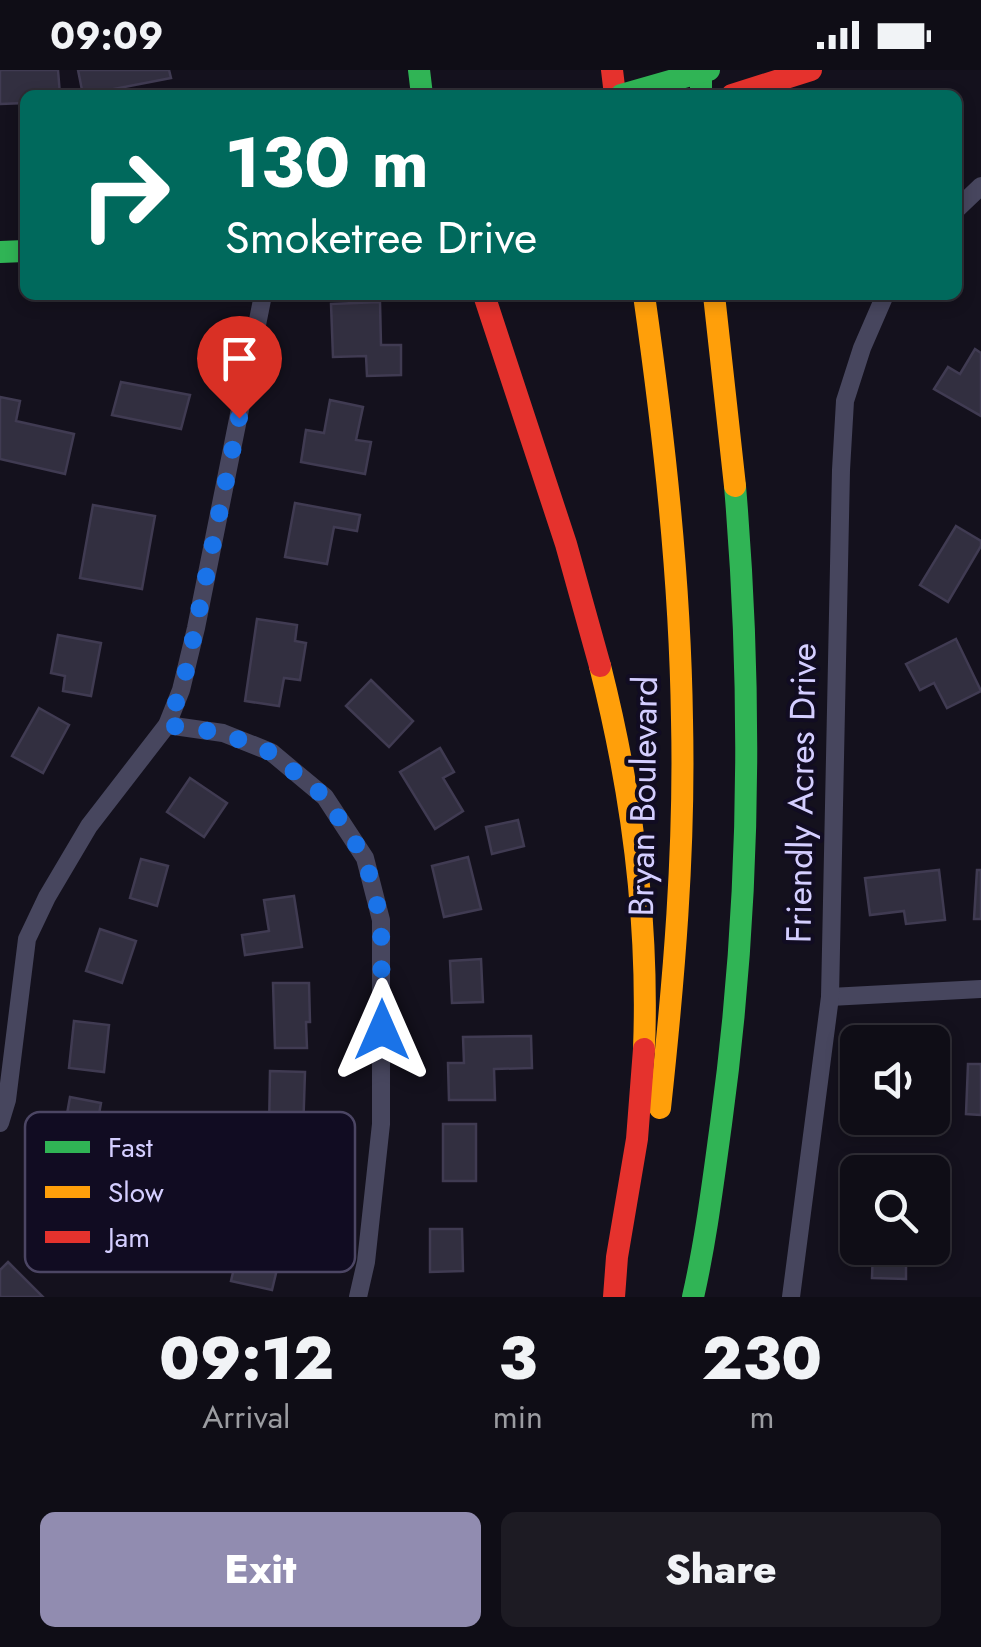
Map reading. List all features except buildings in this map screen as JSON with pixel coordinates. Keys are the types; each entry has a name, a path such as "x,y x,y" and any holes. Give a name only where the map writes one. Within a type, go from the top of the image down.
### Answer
{"main road":[{"path":"635,90 705,70"},
{"path":"749,90 811,70"},
{"path":"486,300 595,638 633,818 644,930 643,1056 636,1141 614,1265 614,1297"},
{"name":"Bryan Boulevard","path":"626,1297 652,1167 670,1024 682,768 681,667 671,522 645,300"},
{"path":"694,1297 727,1087 746,846 746,666 740,549 715,300"}],"street":[{"path":"962,204 981,186"},
{"path":"0,1123 7,1100 27,939 89,826 167,725 181,690 262,300"},
{"name":"Friendly Acres Drive","path":"792,1297 830,997 844,401 883,300"},
{"path":"167,725 223,733 270,752 325,797 365,858 381,920 380,1124 366,1262 358,1297"},
{"path":"830,997 981,989"}],"traffic: fast":[{"path":"419,70 421,90"},
{"path":"701,70 701,90"},
{"path":"639,90 709,70"},
{"path":"0,252 20,251"},
{"path":"693,1297 731,1045 743,886 746,726 735,486"}],"traffic: slow":[{"path":"645,300 670,507 682,720 677,914 660,1108"},
{"path":"715,300 735,486"},
{"path":"600,666 636,856 644,952 644,1049"}],"traffic: jam":[{"path":"612,70 614,90"},
{"path":"748,90 811,70"},
{"path":"486,300 566,544 600,666"},
{"path":"614,1297 637,1139 644,1049"}],"route":[{"path":"239,418 189,659 167,725 223,733 270,752 325,797 365,858 381,920 382,1030"}]}
